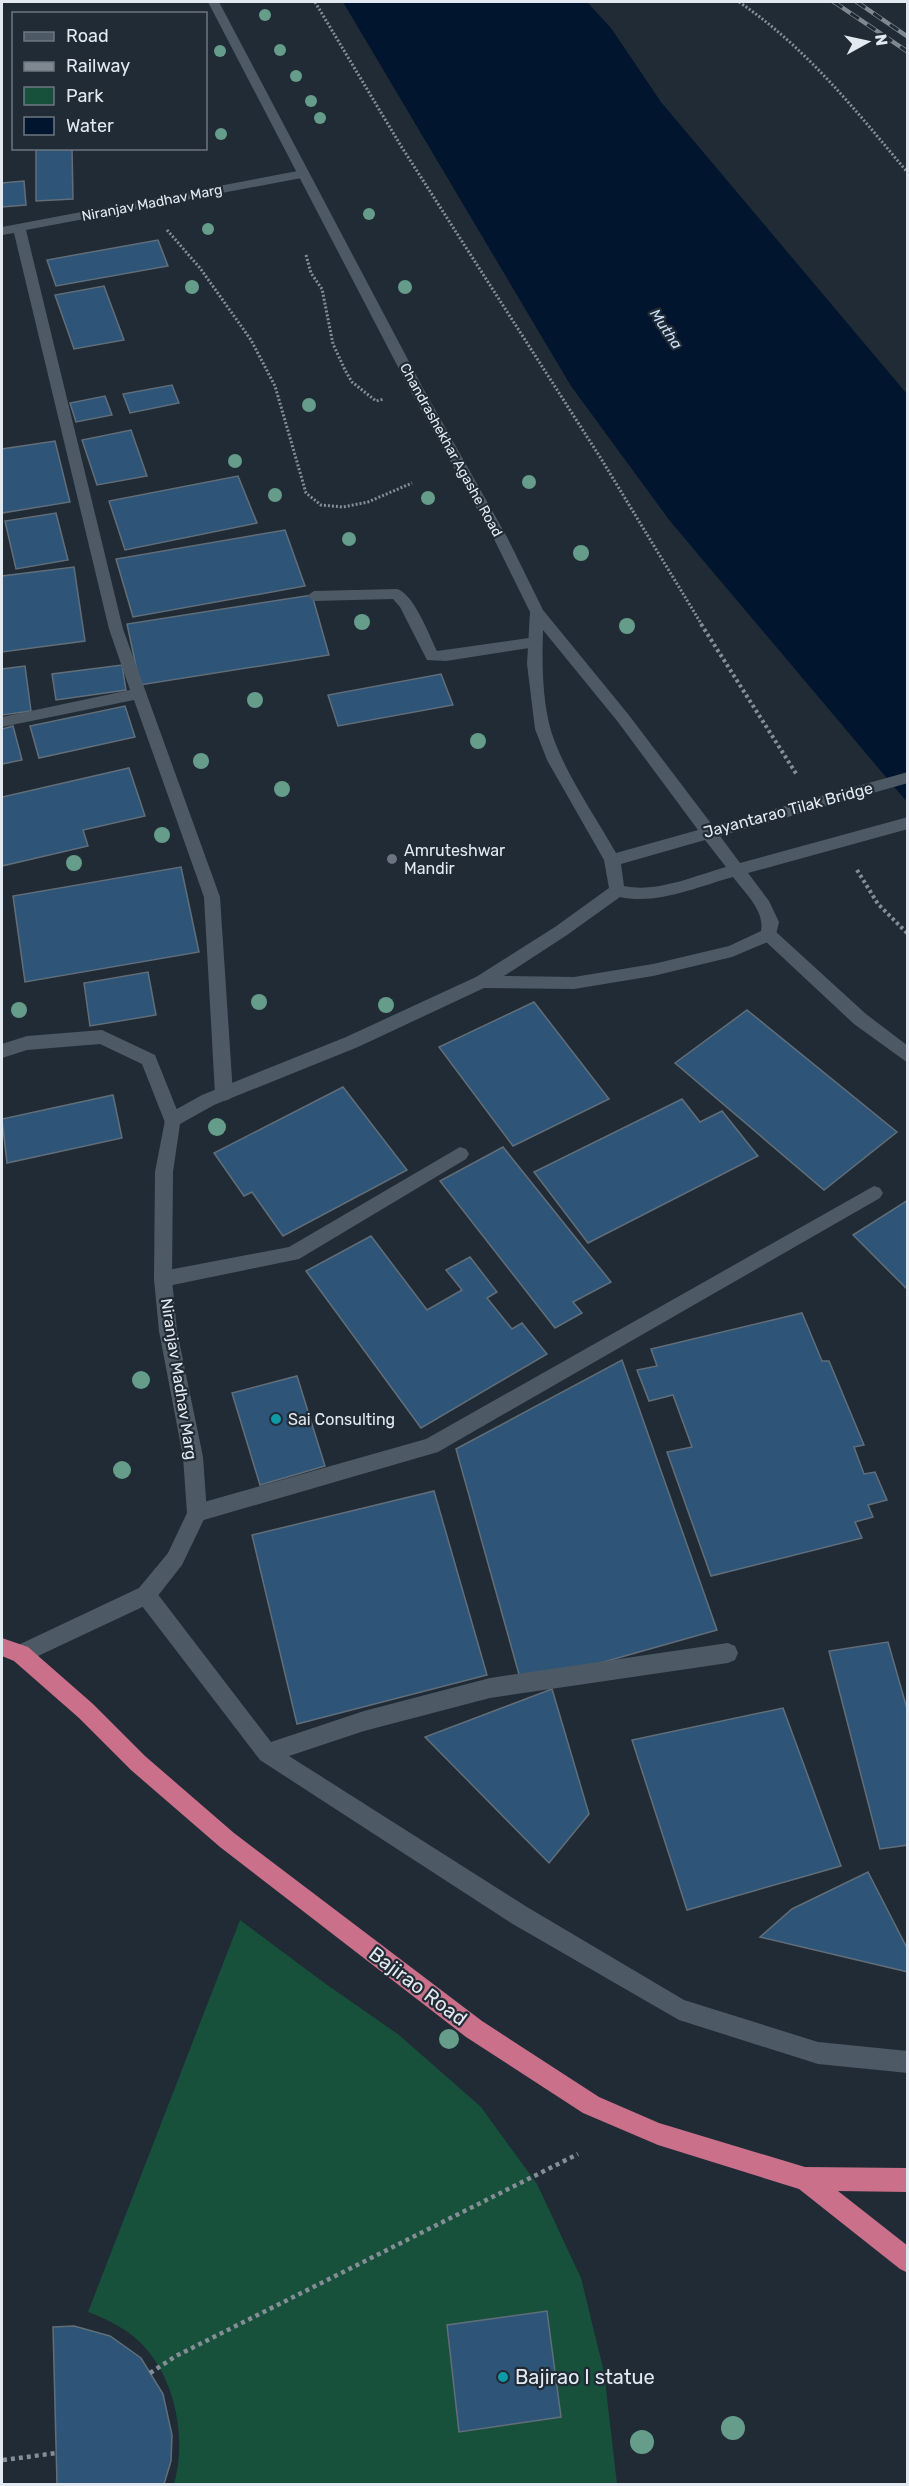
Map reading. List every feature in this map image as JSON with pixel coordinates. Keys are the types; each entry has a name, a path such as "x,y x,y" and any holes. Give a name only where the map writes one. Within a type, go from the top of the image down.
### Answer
{"highway":[{"name":"Bajirao Road","path":"2,1647 21,1654 86,1711 138,1763 227,1840 474,2029 591,2105 658,2134 805,2179 908,2180"},
{"path":"805,2179 908,2261"}],"street":[{"name":"Chandrashekhar Agashe Road","path":"213,2 417,390 500,537 537,612 534,664 543,729 555,760 612,860"},
{"name":"Niranjav Madhav Marg","path":"2,231 303,174"},
{"path":"19,228 116,629 212,897 224,1094"},
{"path":"314,596 397,594 406,604 432,656 446,656 536,642"},
{"path":"537,612 623,718 763,905 771,922 769,936"},
{"path":"2,722 140,693"},
{"name":"Jayantarao Tilak Bridge","path":"612,860 908,777"},
{"path":"172,1120 224,1094 352,1042 482,982 561,931 617,890 635,894 653,893 908,823"},
{"path":"612,860 617,890"},
{"path":"482,982 574,983 653,970 732,951 769,936"},
{"path":"769,936 860,1019 908,1056"},
{"name":"Niranjav Madhav Marg","path":"2,1051 27,1043 102,1037 149,1060 172,1120 164,1172 163,1279 168,1331 193,1457 197,1513 176,1559 146,1595 21,1654"},
{"path":"163,1279 293,1254 460,1154"},
{"path":"197,1513 431,1446 874,1192"},
{"path":"146,1595 267,1753 519,1915 679,2009 818,2053 908,2062"},
{"path":"267,1753 364,1721 490,1688 728,1653"}],"path":[{"path":"315,2 401,146 600,457 672,579 802,782"},
{"path":"739,2 757,13 808,56 908,173"},
{"path":"167,229 207,277 251,340 275,386 306,493 320,504 335,507 359,504 412,483"},
{"path":"304,250 311,273 321,288 333,344 345,370 352,382 376,401"},
{"path":"852,863 878,904 908,934"},
{"path":"150,2373 187,2351 578,2154"},
{"path":"3,2456 57,2452"}],"green space":[{"path":"240,1920 399,2035 481,2107 537,2184 581,2278 604,2372 617,2484 174,2484 178,2465 178,2424 168,2384 159,2366 133,2336 111,2322 88,2312"}],"water":[{"name":"Mutha","path":"343,2 587,2 611,28 661,102 907,394 907,802 670,521 571,386"}],"building":[{"path":"36,150 72,150 73,199 36,201"},
{"path":"24,181 26,205 2,207 2,183"},
{"path":"158,240 168,266 56,286 47,260"},
{"path":"104,286 124,340 74,349 55,295"},
{"path":"172,385 179,403 130,413 123,394"},
{"path":"105,396 112,415 76,422 70,403"},
{"path":"131,430 147,476 97,485 82,440"},
{"path":"55,441 70,502 2,513 2,449"},
{"path":"238,476 257,523 125,550 109,501"},
{"path":"56,513 68,560 16,569 5,521"},
{"path":"285,530 305,586 133,617 116,559"},
{"path":"74,567 85,641 2,652 2,576"},
{"path":"312,595 329,655 140,685 127,624"},
{"path":"122,665 126,690 56,700 52,674"},
{"path":"25,666 31,711 2,715 2,669"},
{"path":"441,674 453,705 338,726 328,695"},
{"path":"125,706 135,737 39,758 30,726"},
{"path":"13,726 22,760 2,764 2,729"},
{"path":"129,768 145,816 83,830 88,846 2,866 2,797"},
{"path":"181,867 199,952 25,982 13,896"},
{"path":"148,972 156,1015 90,1026 84,983"},
{"path":"534,1002 609,1099 513,1146 439,1047"},
{"path":"747,1010 897,1132 824,1190 675,1063"},
{"path":"343,1087 407,1170 283,1236 252,1192 244,1196 214,1153"},
{"path":"113,1095 122,1138 7,1163 2,1119"},
{"path":"682,1099 700,1122 722,1111 758,1156 588,1243 534,1172"},
{"path":"503,1147 611,1282 573,1302 582,1313 555,1328 440,1181"},
{"path":"908,1200 908,1290 853,1235"},
{"path":"371,1236 427,1310 462,1290 446,1270 470,1257 497,1292 487,1298 512,1329 522,1323 547,1354 421,1428 306,1271"},
{"path":"802,1313 822,1361 829,1361 864,1445 854,1447 864,1474 875,1472 887,1500 868,1505 873,1517 855,1522 862,1538 711,1576 667,1452 692,1447 673,1395 649,1401 637,1370 657,1366 651,1349"},
{"path":"622,1360 717,1630 522,1685 456,1449"},
{"name":"Sai Consulting","path":"297,1376 325,1466 260,1485 232,1393"},
{"path":"434,1491 487,1675 297,1724 252,1535"},
{"path":"888,1642 908,1712 908,1845 880,1849 829,1651"},
{"path":"552,1689 589,1814 549,1863 425,1737"},
{"path":"783,1708 841,1866 687,1910 632,1740"},
{"path":"868,1872 908,1950 908,1972 760,1937 792,1909"},
{"path":"547,2311 561,2417 459,2432 447,2325"},
{"path":"74,2326 110,2336 141,2358 163,2394 172,2435 171,2461 164,2484 57,2484 53,2327"}],"railway":[{"path":"834,2 908,52"},
{"path":"857,2 908,37"}],"place":[{"name":"Amruteshwar Mandir","path":"392,859"},
{"name":"Sai Consulting","path":"276,1419"},
{"name":"Bajirao I statue","path":"503,2377"}]}
